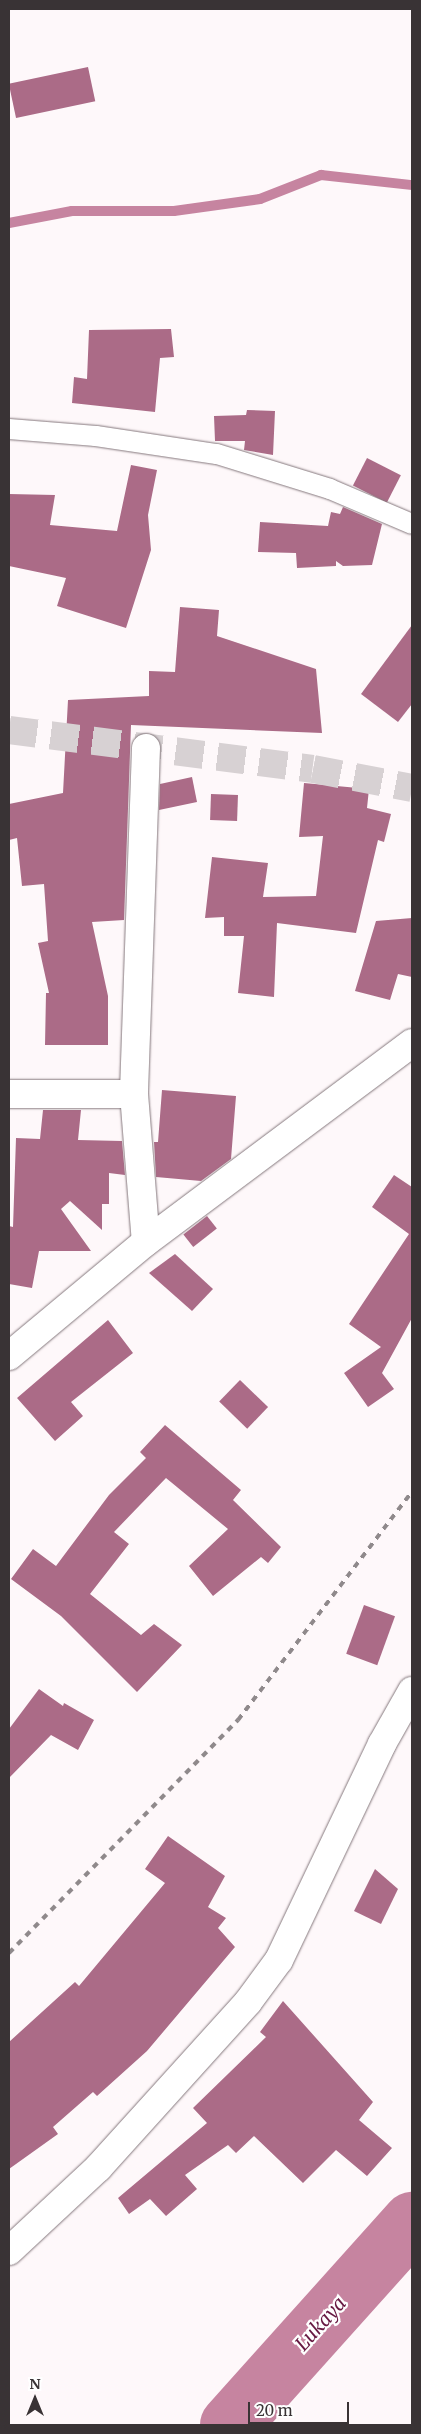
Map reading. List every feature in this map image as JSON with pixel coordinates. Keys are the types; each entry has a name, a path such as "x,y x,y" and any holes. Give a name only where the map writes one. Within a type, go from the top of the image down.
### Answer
{"street":[{"path":"146,748 134,1094 146,1242"},
{"path":"9,1356 146,1242 412,1043"},
{"path":"9,1094 134,1094"},
{"path":"9,2251 98,2168 248,2002 279,1960 382,1744 412,1691"}],"lane":[{"path":"9,429 96,436 217,454 330,489 412,524"}],"building":[{"path":"88,67 95,101 16,118 9,84"},
{"path":"171,329 174,357 160,358 155,412 72,403 74,377 87,379 89,330"},
{"path":"247,410 275,411 273,455 244,450 245,441 215,441 214,416 246,415"},
{"path":"367,458 401,475 387,503 353,486"},
{"path":"131,465 157,470 148,515 151,550 126,628 57,606 66,578 9,566 9,494 55,495 50,525 117,531"},
{"path":"343,507 382,524 372,565 343,566 336,561 336,566 297,568 296,553 258,552 260,522 328,526 331,512 340,514"},
{"path":"180,607 219,610 217,636 316,669 322,733 131,725 124,920 92,922 108,996 108,1045 45,1045 46,993 49,993 38,943 48,941 44,884 22,886 17,838 9,840 9,804 63,793 68,700 149,696 149,671 175,672"},
{"path":"412,625 412,704 398,722 361,694"},
{"path":"192,777 197,802 159,810 160,784"},
{"path":"304,783 369,789 367,808 391,814 384,842 378,840 356,933 277,923 274,997 238,993 244,936 224,936 224,917 205,918 212,857 268,863 263,897 316,896 323,836 299,837"},
{"path":"211,794 238,795 237,821 210,820"},
{"path":"412,918 412,977 398,974 390,1000 355,991 376,921"},
{"path":"162,1090 236,1096 231,1159 201,1181 156,1177 154,1142 158,1142"},
{"path":"43,1110 81,1110 78,1140 122,1141 125,1175 109,1173 109,1204 102,1204 102,1230 70,1201 61,1209 91,1251 39,1251 32,1288 9,1284 9,1226 13,1227 16,1138 40,1139"},
{"path":"394,1175 412,1187 412,1318 382,1373 394,1389 368,1407 344,1373 381,1347 349,1324 409,1234 372,1207"},
{"path":"207,1216 217,1229 193,1247 183,1234"},
{"path":"175,1254 213,1289 192,1311 149,1273"},
{"path":"108,1320 133,1353 71,1402 83,1416 55,1441 17,1398"},
{"path":"240,1380 268,1407 247,1429 219,1402"},
{"path":"165,1425 241,1490 233,1500 281,1547 268,1563 261,1557 213,1596 189,1566 228,1529 166,1478 114,1532 129,1544 90,1594 141,1635 154,1624 182,1645 137,1692 61,1616 11,1579 33,1549 56,1566 109,1495 146,1458 140,1452"},
{"path":"364,1605 395,1616 377,1665 346,1654"},
{"path":"39,1689 63,1706 64,1703 94,1720 78,1750 51,1735 9,1778 9,1729"},
{"path":"168,1836 225,1876 208,1907 226,1918 218,1928 235,1947 147,2051 97,2096 93,2092 53,2127 58,2134 9,2169 9,2042 75,1982 79,1986 165,1883 145,1869"},
{"path":"375,1869 398,1889 381,1924 354,1911"},
{"path":"283,2001 373,2102 359,2120 392,2148 367,2176 336,2150 303,2183 254,2136 236,2153 228,2145 185,2175 197,2189 166,2216 150,2199 129,2214 118,2198 207,2123 193,2108 266,2037 260,2032"}],"waterway":[{"path":"9,223 72,211 174,211 260,199 321,175 412,185"},
{"name":"Lukaya","path":"230,2425 412,2222"}],"tunnel":[{"path":"9,730 313,769 412,788"}],"railway":[{"path":"9,1953 238,1720 412,1492"}]}
